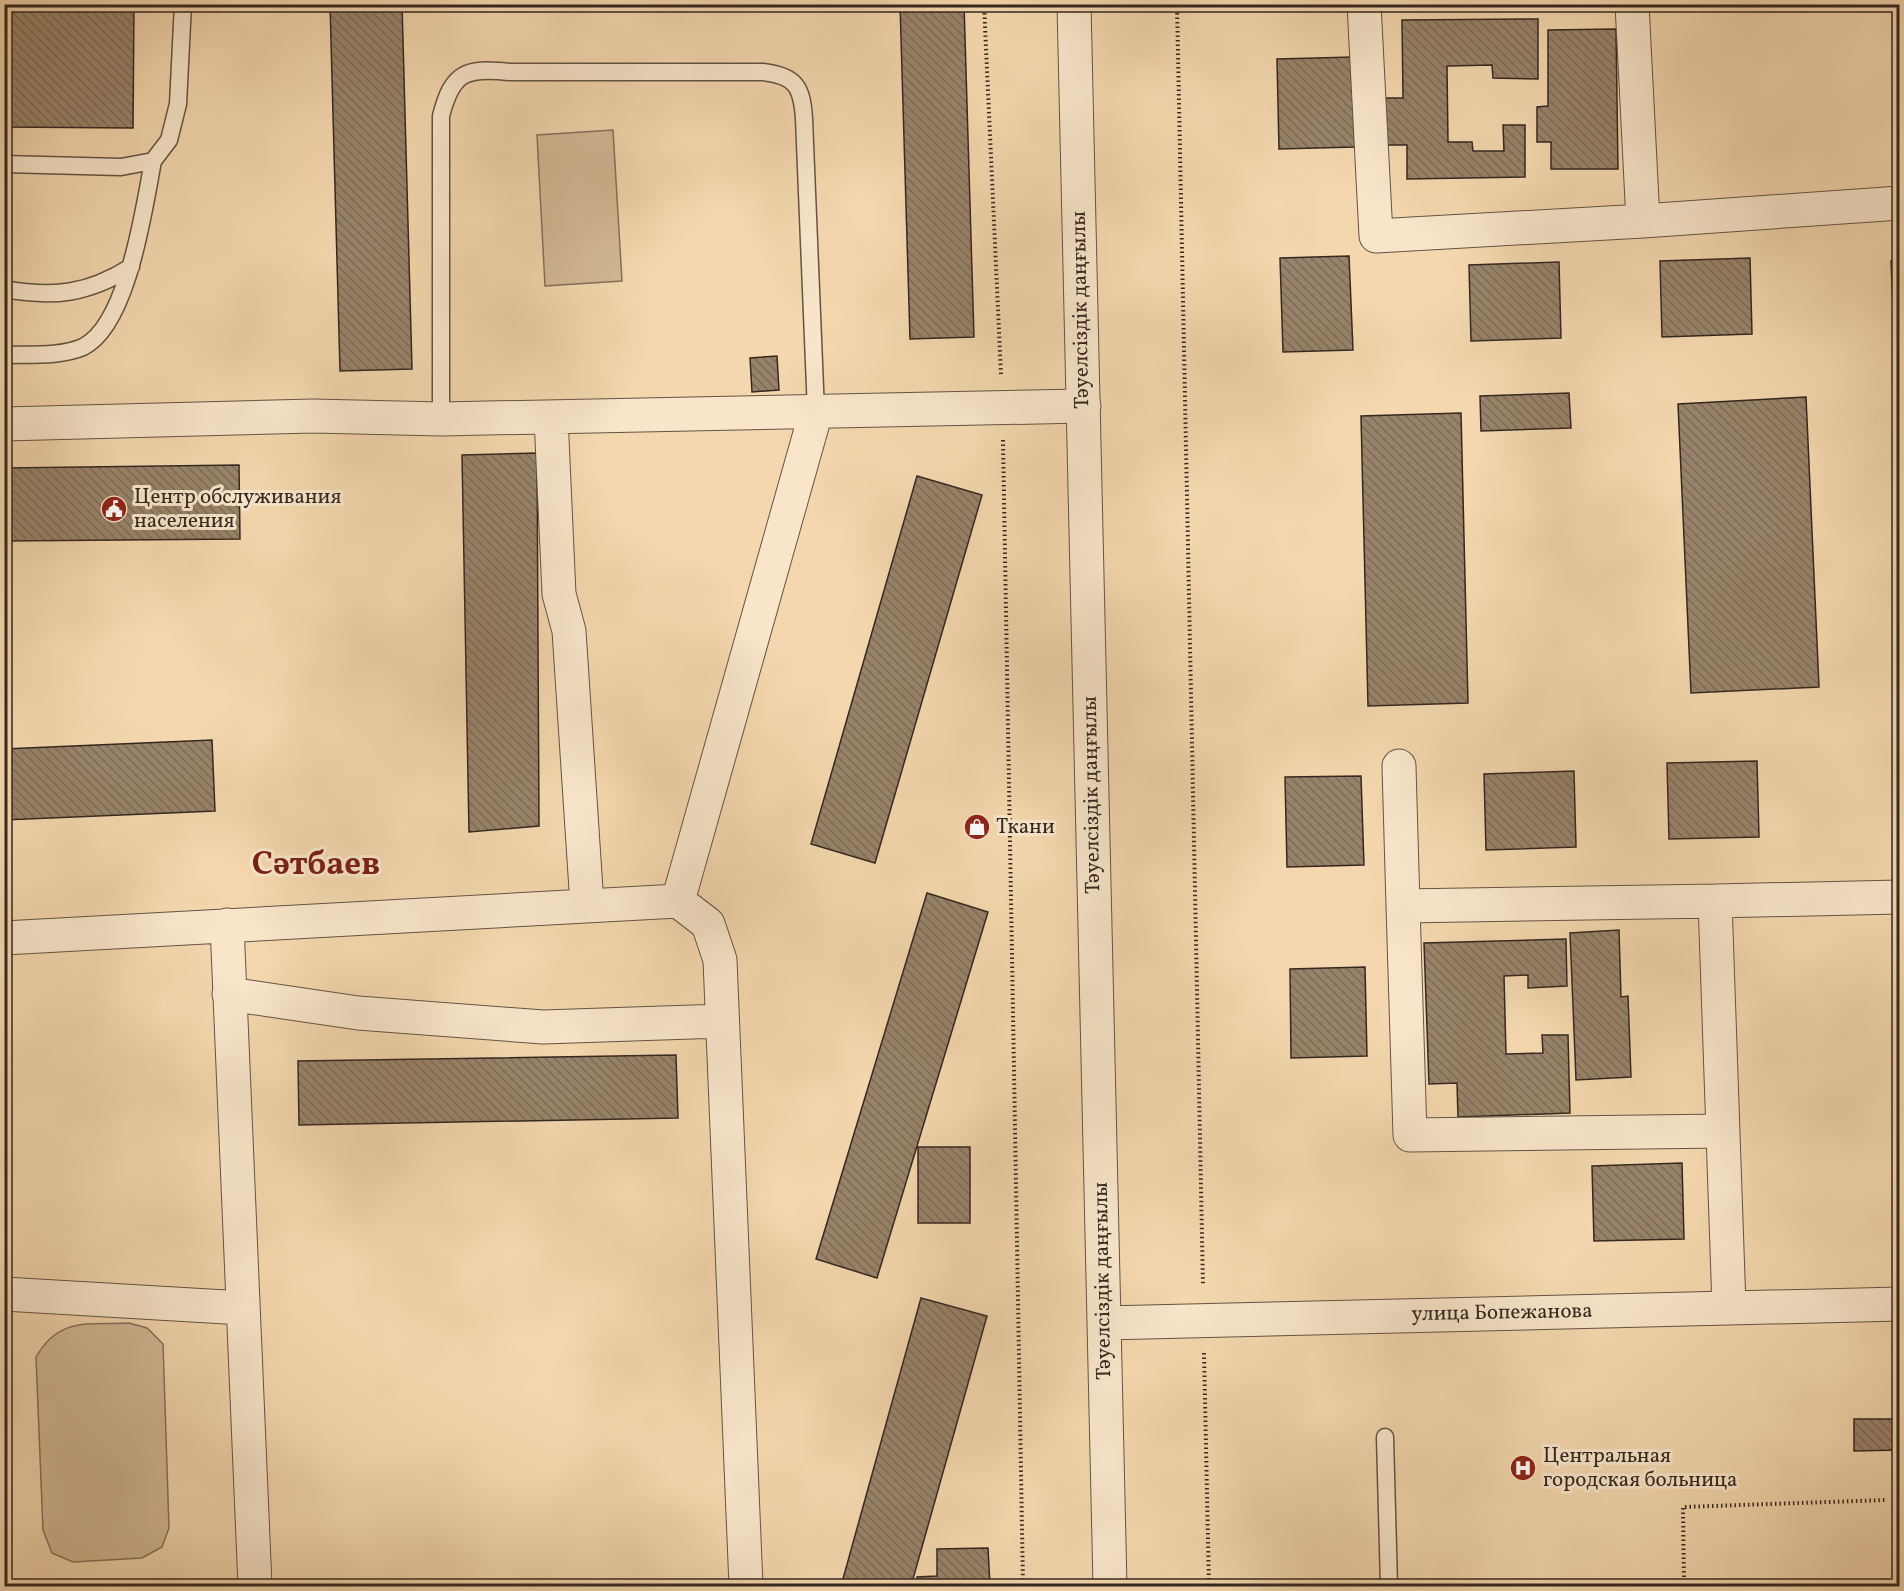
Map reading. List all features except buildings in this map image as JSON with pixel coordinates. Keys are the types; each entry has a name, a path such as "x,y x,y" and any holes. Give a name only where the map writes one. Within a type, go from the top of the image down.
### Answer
{"street":[{"name":"Тәуелсіздік даңғылы","path":"1074,4 1110,1587"},
{"path":"1364,4 1376,236 1643,221 1899,203"},
{"path":"1632,4 1643,221"},
{"path":"4,424 312,416 441,419 1084,406"},
{"path":"678,901 816,412"},
{"path":"551,417 558,573 560,594 569,631 587,905"},
{"path":"1399,766 1410,1135 1723,1131"},
{"path":"1403,906 1899,897"},
{"path":"4,938 678,901 708,924 720,960 746,1587"},
{"path":"1715,901 1729,1307"},
{"path":"226,925 255,1587"},
{"path":"230,994 358,1013 531,1027 722,1021"},
{"path":"4,1294 243,1308"},
{"name":"улица Бопежанова","path":"1104,1323 1899,1304"}],"lane":[{"path":"4,355 67,352 99,336 131,267 153,161 170,140 178,104 183,4"},
{"path":"441,419 441,116 453,82 466,73 484,69 509,72 763,72 781,74 795,83 803,98 816,412"},
{"path":"4,164 122,167 153,161"},
{"path":"4,289 33,294 84,290 105,284 131,267"},
{"path":"1385,1437 1389,1587"}],"path":[{"path":"984,4 1002,408 1023,1587"},
{"path":"1177,4 1209,1587"},
{"path":"1684,1587 1683,1507 1886,1500"}],"shaded area":[{"path":"613,130 622,281 545,286 537,135"},
{"path":"129,1323 147,1328 163,1344 169,1528 162,1547 142,1558 73,1562 52,1553 43,1530 36,1357 54,1335 64,1329 87,1324"}],"place":[{"name":"Центр обслуживания населения","path":"114,509"},
{"name":"Ткани","path":"977,827"},
{"name":"Центральная городская больница","path":"1523,1468"}],"district":[{"name":"Сәтбаев","path":"316,866"}]}
